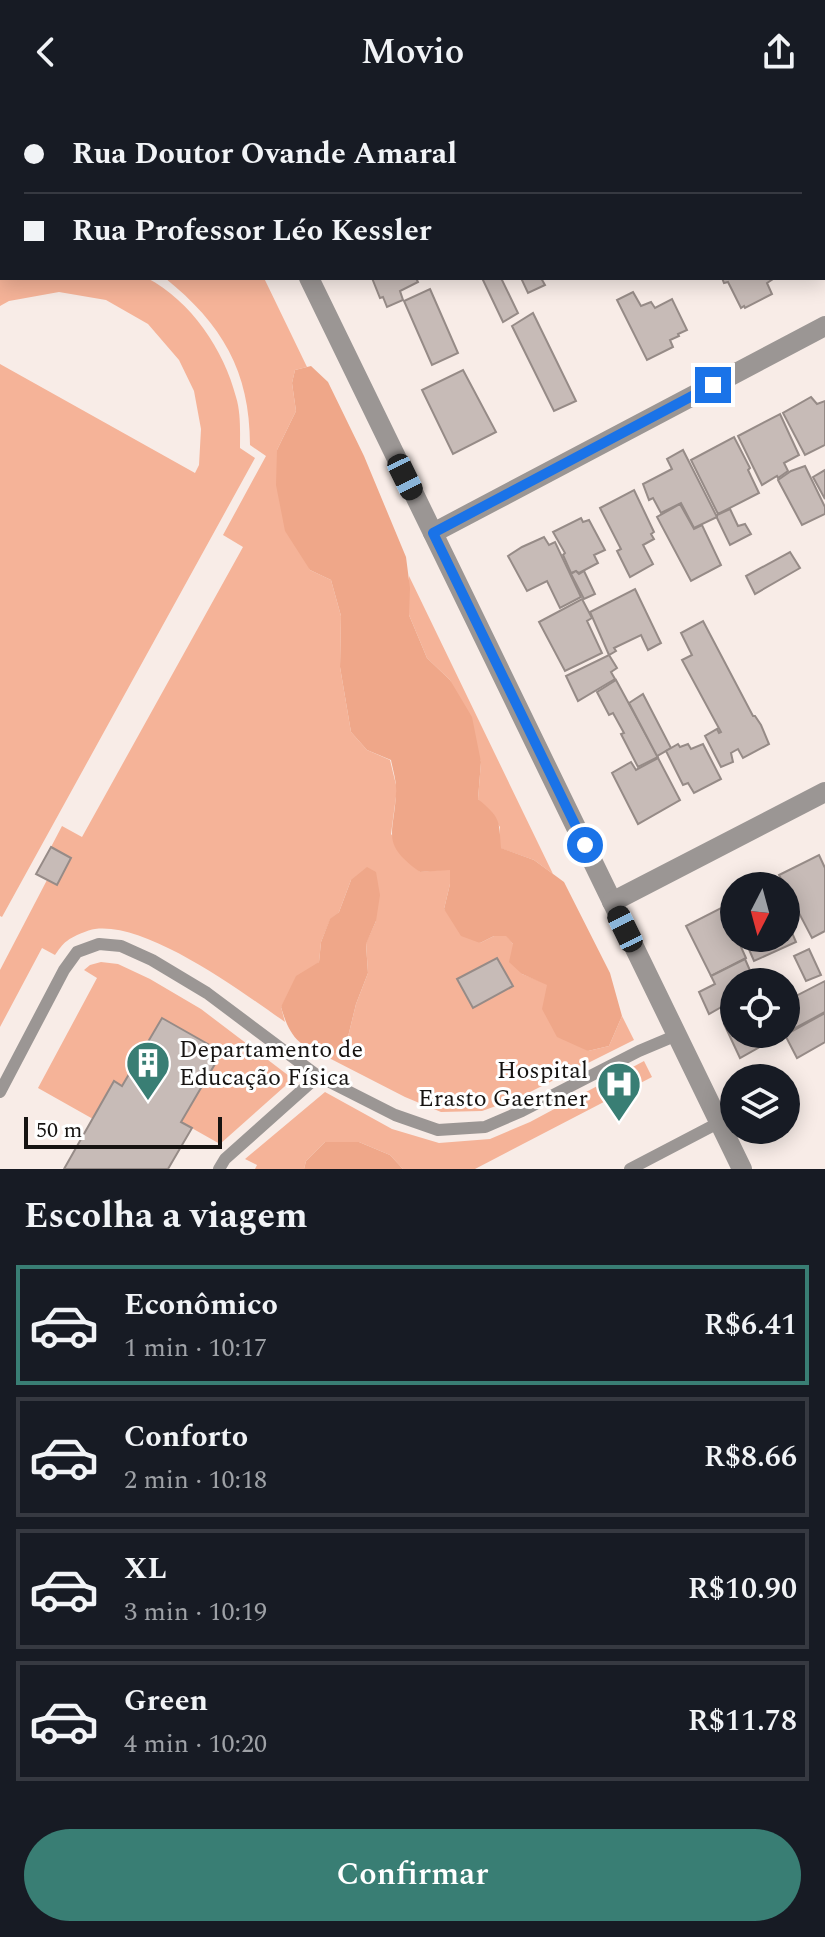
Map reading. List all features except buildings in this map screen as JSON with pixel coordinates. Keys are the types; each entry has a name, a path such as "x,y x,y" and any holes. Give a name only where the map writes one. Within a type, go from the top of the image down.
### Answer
{"street":[{"path":"310,280 720,1122"},
{"path":"433,533 825,326"},
{"path":"612,902 825,792"},
{"path":"730,1144 742,1169"}],"lane":[{"path":"0,1092 64,970 77,952 99,944 121,946 152,960 207,993 318,1076 395,1115 438,1130 485,1127 677,1035"},
{"path":"219,1169 225,1159 318,1076"},
{"path":"630,1169 720,1122"}],"shaded area":[{"path":"0,280 150,280 178,300 204,328 231,379 238,403 240,448 255,458 2,917 0,364 195,473 199,465 201,429 194,391 179,360 148,324 106,300 59,292 9,301 0,306"},
{"path":"167,280 265,280 307,367 295,370 292,383 296,411 277,450 310,570 331,580 341,616 340,667 351,732 367,750 390,760 397,789 391,834 420,872 450,869 444,909 480,943 494,936 506,935 513,944 522,974 547,984 588,1051 609,1046 622,1016 634,1040 518,1098 482,1111 441,1112 329,1058 346,1045 356,1004 368,973 366,943 376,921 351,880 339,912 330,920 321,942 319,962 281,1007 285,1022 167,947 117,930 95,929 70,939 55,955 42,948 0,1027 0,970 47,880 71,858 51,847 62,826 82,837 243,547 223,535 266,456 250,445 245,394 229,351 185,295"},
{"path":"311,366 328,382 364,456 406,557 409,615 427,658 450,680 472,717 481,762 478,799 497,819 501,848 534,860 564,882 610,973 622,1016 609,1046 588,1051 557,1037 542,1009 547,985 522,974 509,962 513,944 506,936 494,936 480,943 461,936 444,909 450,870 420,872 407,862 394,845 392,829 396,789 391,760 367,750 351,732 340,667 341,616 331,580 310,570 285,531 276,485 277,450 296,411 292,383 295,370"},
{"path":"409,576 553,874 534,860 500,848 500,827 478,799 481,762 450,680 427,658 409,615"},
{"path":"367,867 376,872 380,895 376,921 366,944 368,973 356,1004 346,1045 329,1058 297,1040 281,1007 296,976 319,962 321,942 330,919 339,912 351,880"},
{"path":"101,962 118,964 150,979 201,1009 293,1079 220,1144 181,1122 222,1052 162,1018 122,1086 114,1082 93,1119 38,1088 97,978 84,970"},
{"path":"644,1061 652,1077 475,1169 403,1169 390,1155 359,1142 325,1142 306,1161 304,1169 255,1169 257,1165 245,1159 325,1092 392,1129 439,1143 490,1139 530,1122"},
{"path":"325,1142 359,1142 390,1155 403,1169 304,1169 306,1161"}],"place":[{"name":"Departamento de Educação Física","path":"148,1102"},
{"name":"Hospital Erasto Gaertner","path":"619,1123"}],"route":[{"path":"585,845 433,533 713,385"}]}
